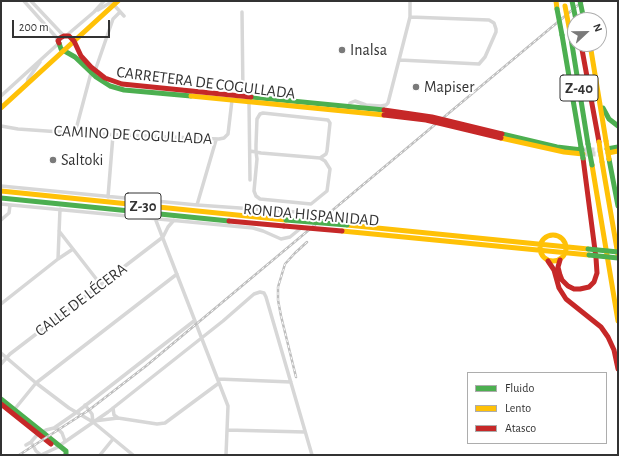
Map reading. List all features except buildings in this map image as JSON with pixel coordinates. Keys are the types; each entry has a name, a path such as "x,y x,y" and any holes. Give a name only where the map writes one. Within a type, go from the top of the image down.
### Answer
{"main road":[{"path":"556,1 590,205 597,273 594,282 580,289 574,289 562,280 558,267 566,250 563,239 553,235 545,238 540,247 542,256 548,261 554,270 559,288 566,299 600,327 608,337 614,350 618,369"},
{"path":"572,1 574,12"},
{"path":"580,1 582,12"},
{"path":"2,108 64,52 115,2"},
{"name":"Z-40","path":"564,3 618,321"},
{"path":"58,43 60,38 65,36"},
{"name":"CARRETERA DE COGULLADA","path":"65,36 71,37 81,56 93,72 122,84 349,106 384,113"},
{"name":"CARRETERA DE COGULLADA","path":"58,43 64,52 75,57 106,84 124,90 350,112 432,117 502,136 582,152"},
{"name":"Z-40","path":"582,52 618,255"},
{"path":"591,52 618,206"},
{"path":"596,81 602,106 606,115 611,122 618,126"},
{"path":"618,146 608,151 618,151"},
{"name":"RONDA HISPANIDAD","path":"1,191 347,225 566,250 589,255 618,255"},
{"name":"RONDA HISPANIDAD","path":"1,198 284,226 540,247"},
{"name":"RONDA HISPANIDAD","path":"566,250 588,249 618,255"},
{"path":"548,261 554,262 560,260"},
{"path":"1,399 14,412 57,447 66,451 67,455"},
{"path":"1,404 14,412"}],"street":[{"path":"24,1 56,37 58,43 28,79 26,86"},
{"path":"31,1 65,36 94,12 104,1"},
{"path":"350,112 349,106 353,102 381,106 388,103 410,16 410,1"},
{"path":"94,12 115,2 120,12 124,16"},
{"path":"75,133 93,72 113,19 120,12"},
{"path":"242,12 243,96"},
{"path":"400,60 479,64 485,57 496,32 494,23 489,20 410,16"},
{"path":"1,96 45,57"},
{"name":"CAMINO DE COGULLADA","path":"1,126 18,129 75,133 216,140 224,138 228,134 232,100"},
{"path":"249,102 250,180"},
{"path":"250,151 256,152 320,158 330,169 328,188 326,192 312,203 308,204 267,200 257,198 254,194 256,152 257,119 258,115 263,113 328,120 330,123 327,151 326,154 320,158"},
{"path":"108,196 113,135"},
{"path":"197,205 216,140"},
{"path":"1,186 197,205 298,212 304,214 306,221 303,226 293,235 283,239 253,228 1,204"},
{"path":"1,191 22,188"},
{"name":"RONDA HISPANIDAD","path":"76,193 85,196 117,200 127,204"},
{"name":"RONDA HISPANIDAD","path":"1,198 52,208"},
{"path":"1,220 9,212 10,204"},
{"path":"58,259 60,209"},
{"path":"80,211 133,211"},
{"path":"155,218 228,406 226,455"},
{"name":"CALLE DE LÉCERA","path":"1,364 6,358 163,237 168,227 174,220"},
{"path":"60,231 101,285"},
{"path":"1,304 73,249"},
{"path":"14,412 36,383 177,274"},
{"path":"31,442 36,451 41,455 57,447 113,408 202,338 254,294 260,292 264,293 266,297 312,455"},
{"path":"26,445 40,433 54,428 77,412 194,321"},
{"path":"1,353 36,383 69,408 93,422 133,455"},
{"path":"93,422 118,418 157,424 165,423 219,381 291,382"},
{"path":"85,405 92,414 93,422"},
{"path":"113,408 114,415 118,418"},
{"path":"54,428 58,429 62,433 65,441"},
{"path":"227,430 305,432"},
{"path":"100,455 113,439"}],"tunnel":[{"path":"582,150 602,150"},
{"path":"583,154 603,154"}],"railway":[{"path":"19,455 89,410 146,366 583,1"},
{"path":"296,377 281,316 278,300 278,287 285,264 307,242"}],"traffic: fast":[{"path":"572,1 574,12"},
{"path":"580,1 582,12"},
{"path":"557,9 562,35"},
{"path":"562,35 581,147"},
{"path":"59,43 61,49 75,57 96,77 110,86 124,90 191,96"},
{"path":"573,52 588,144"},
{"path":"251,97 384,110"},
{"path":"603,108 609,119 618,126"},
{"path":"502,134 557,147 582,150"},
{"path":"588,144 592,165"},
{"path":"581,147 583,158"},
{"path":"607,149 618,147"},
{"path":"609,159 618,206"},
{"path":"1,198 229,221"},
{"path":"286,220 347,225"},
{"path":"588,249 618,252"},
{"path":"589,255 618,258"},
{"path":"1,399 66,451 66,454"}],"traffic: slow":[{"path":"1,108 118,1"},
{"path":"556,1 557,9"},
{"path":"565,6 567,16"},
{"path":"591,52 606,141"},
{"path":"191,96 384,115"},
{"path":"501,138 564,152 583,154"},
{"path":"606,141 609,159"},
{"path":"599,142 602,162"},
{"path":"608,153 618,151"},
{"path":"602,162 618,255"},
{"path":"592,165 618,321"},
{"path":"1,191 286,220"},
{"path":"347,225 588,249"},
{"path":"342,231 589,255"},
{"path":"553,235 562,239 566,248 562,257 553,261 544,257 540,248 544,239 553,235"}],"traffic: jam":[{"path":"59,43 58,41 60,38 69,36 74,41 81,56 91,67 105,78 122,84 251,97"},
{"path":"582,52 599,142"},
{"path":"384,110 432,117 502,134"},
{"path":"384,115 426,120 501,138"},
{"path":"560,260 558,267 560,275 562,280 568,286 574,289 580,289 589,287 594,282 597,273 596,258 583,158"},
{"path":"229,221 284,226"},
{"path":"284,226 342,231"},
{"path":"548,261 554,270 559,288 566,299 601,327 608,337 614,350 618,369"},
{"path":"1,404 51,444"}],"place":[{"name":"Inalsa","path":"342,50"},
{"name":"Mapiser","path":"416,87"},
{"name":"Saltoki","path":"53,160"}]}
